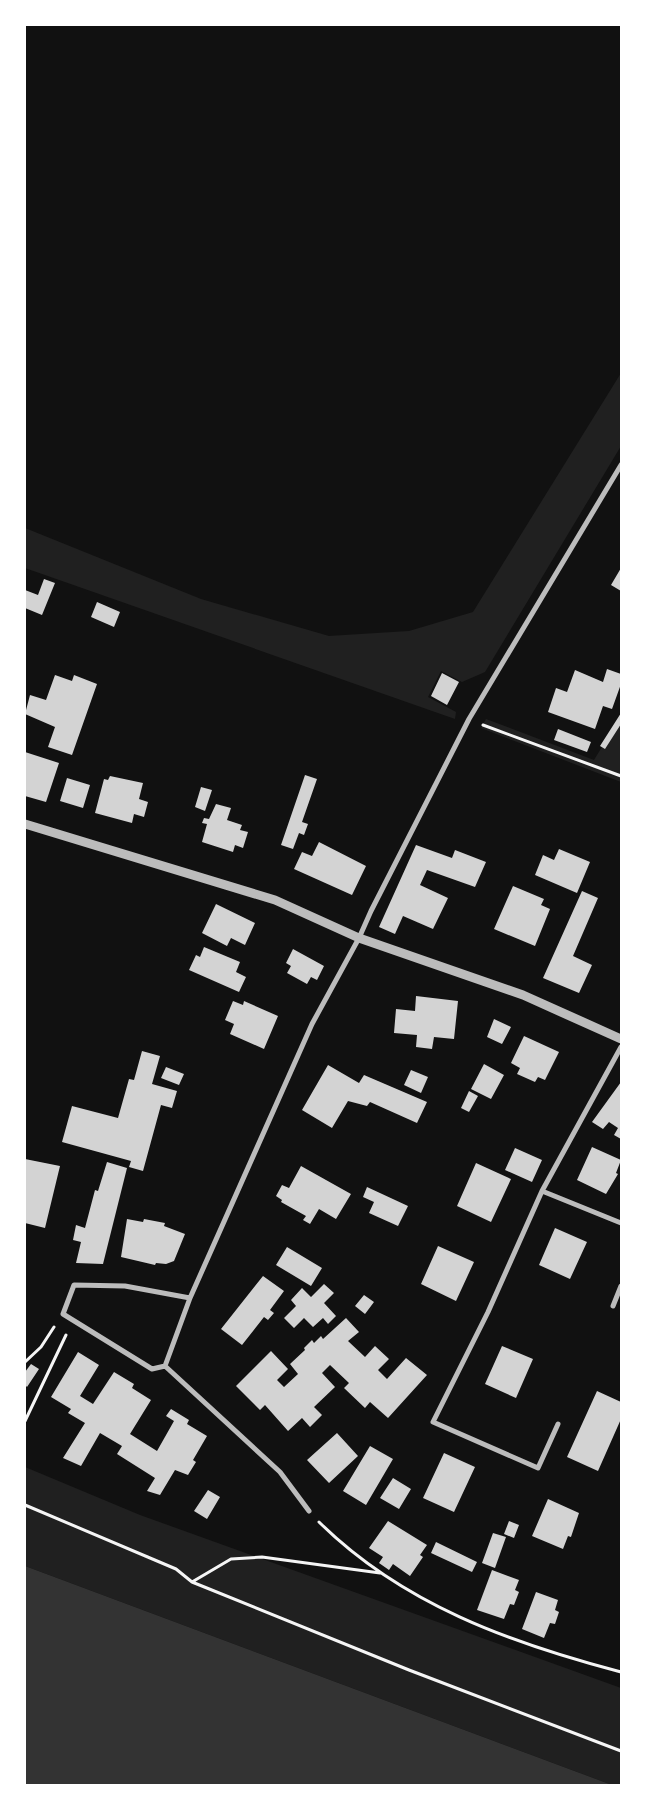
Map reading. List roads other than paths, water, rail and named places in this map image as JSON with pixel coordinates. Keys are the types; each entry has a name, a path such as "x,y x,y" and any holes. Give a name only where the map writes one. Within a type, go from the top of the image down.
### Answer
{"street":[{"path":"165,1366 190,1298 312,1024 359,938 469,719 621,465"},
{"path":"25,824 275,900 359,938 523,995 621,1038"},
{"path":"558,1424 538,1468 432,1422 488,1312 542,1192 621,1047"},
{"path":"542,1192 621,1222"},
{"path":"165,1366 152,1369 63,1314 74,1285 125,1286 190,1298"},
{"path":"613,1306 621,1286"},
{"path":"165,1366 280,1472 309,1511"}]}
